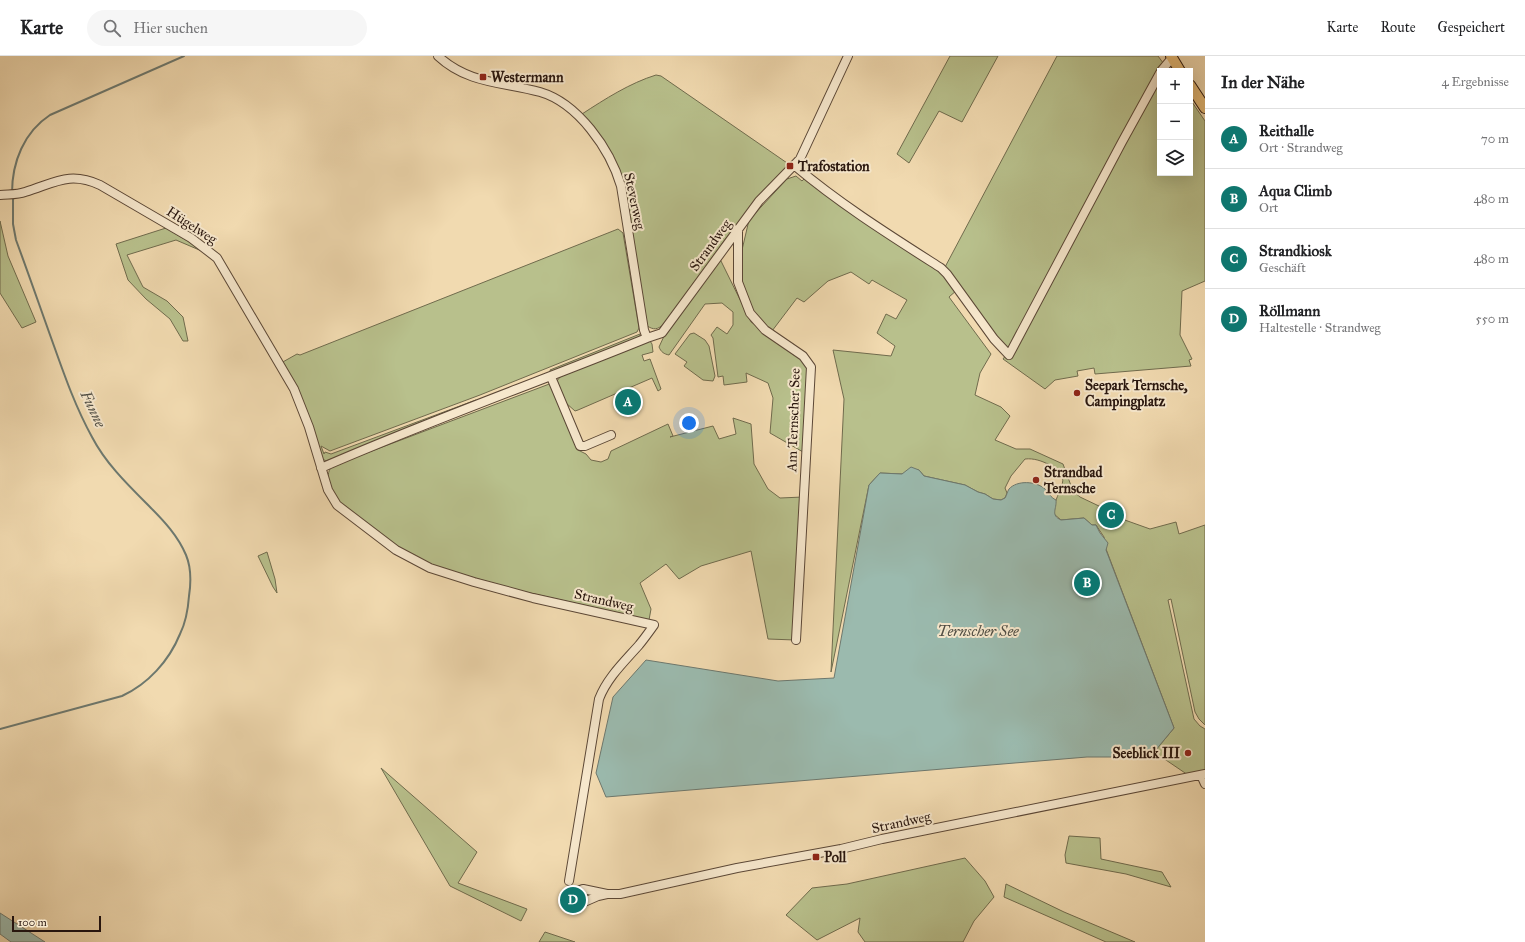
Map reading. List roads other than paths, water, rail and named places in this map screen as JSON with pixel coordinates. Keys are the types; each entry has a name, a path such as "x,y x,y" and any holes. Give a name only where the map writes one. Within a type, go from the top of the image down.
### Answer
{"main road":[{"path":"1171,57 1178,68"},
{"path":"1193,90 1205,108"}],"street":[{"name":"Steverweg","path":"438,56 452,67 481,80 541,93 548,96 574,111 595,136 613,164 621,186 644,330 647,338"},
{"name":"Strandweg","path":"569,881 601,693 612,676 654,625 518,594 430,568 396,550 337,505 328,490 321,468 367,448 662,333 760,201 795,166 800,159 848,56"},
{"path":"1163,68 1171,57"},
{"path":"795,166 823,190 941,268 947,274 994,339 1009,355 1157,78"},
{"name":"Hügelweg","path":"3,194 25,192 65,179 88,179 191,238 217,258 294,389 309,427 321,468"},
{"name":"Am Ternscher See","path":"738,229 738,282 750,313 766,330 803,356 810,367 796,640"},
{"path":"551,377 580,446 585,446 611,435"},
{"name":"Strandweg","path":"607,894 620,894 737,868 1203,774 1205,784"}],"water":[{"name":"Ternscher See","path":"911,467 919,470 924,476 965,485 993,499 1001,500 1005,498 1009,489 1017,484 1037,484 1045,489 1056,500 1055,514 1058,518 1061,520 1084,518 1092,525 1096,525 1108,543 1106,550 1174,728 1150,757 1087,757 606,797 596,773 613,697 646,660 778,681 834,678 869,485 880,473 902,474"},
{"path":"0,913 45,942 11,942 0,934"}],"waterway":[{"name":"Funne","path":"12,193 14,170 21,149 33,130 41,122 50,115 184,56"},
{"name":"Funne","path":"0,729 122,696 132,691 149,678 164,662 182,629 189,601 190,580 188,560 175,535 111,465 98,447 86,426 62,369 16,240 13,224 13,197"}],"place":[{"name":"Westermann","path":"483,77"},
{"name":"Trafostation","path":"790,166"},
{"name":"Seepark Ternsche, Campingplatz","path":"1077,393"},
{"name":"Reithalle","path":"628,402"},
{"name":"Strandbad Ternsche","path":"1036,480"},
{"name":"Strandkiosk","path":"1111,515"},
{"name":"Aqua Climb","path":"1087,583"},
{"name":"Seeblick III","path":"1188,753"},
{"name":"Poll","path":"816,857"},
{"name":"Röllmann","path":"573,900"}]}
